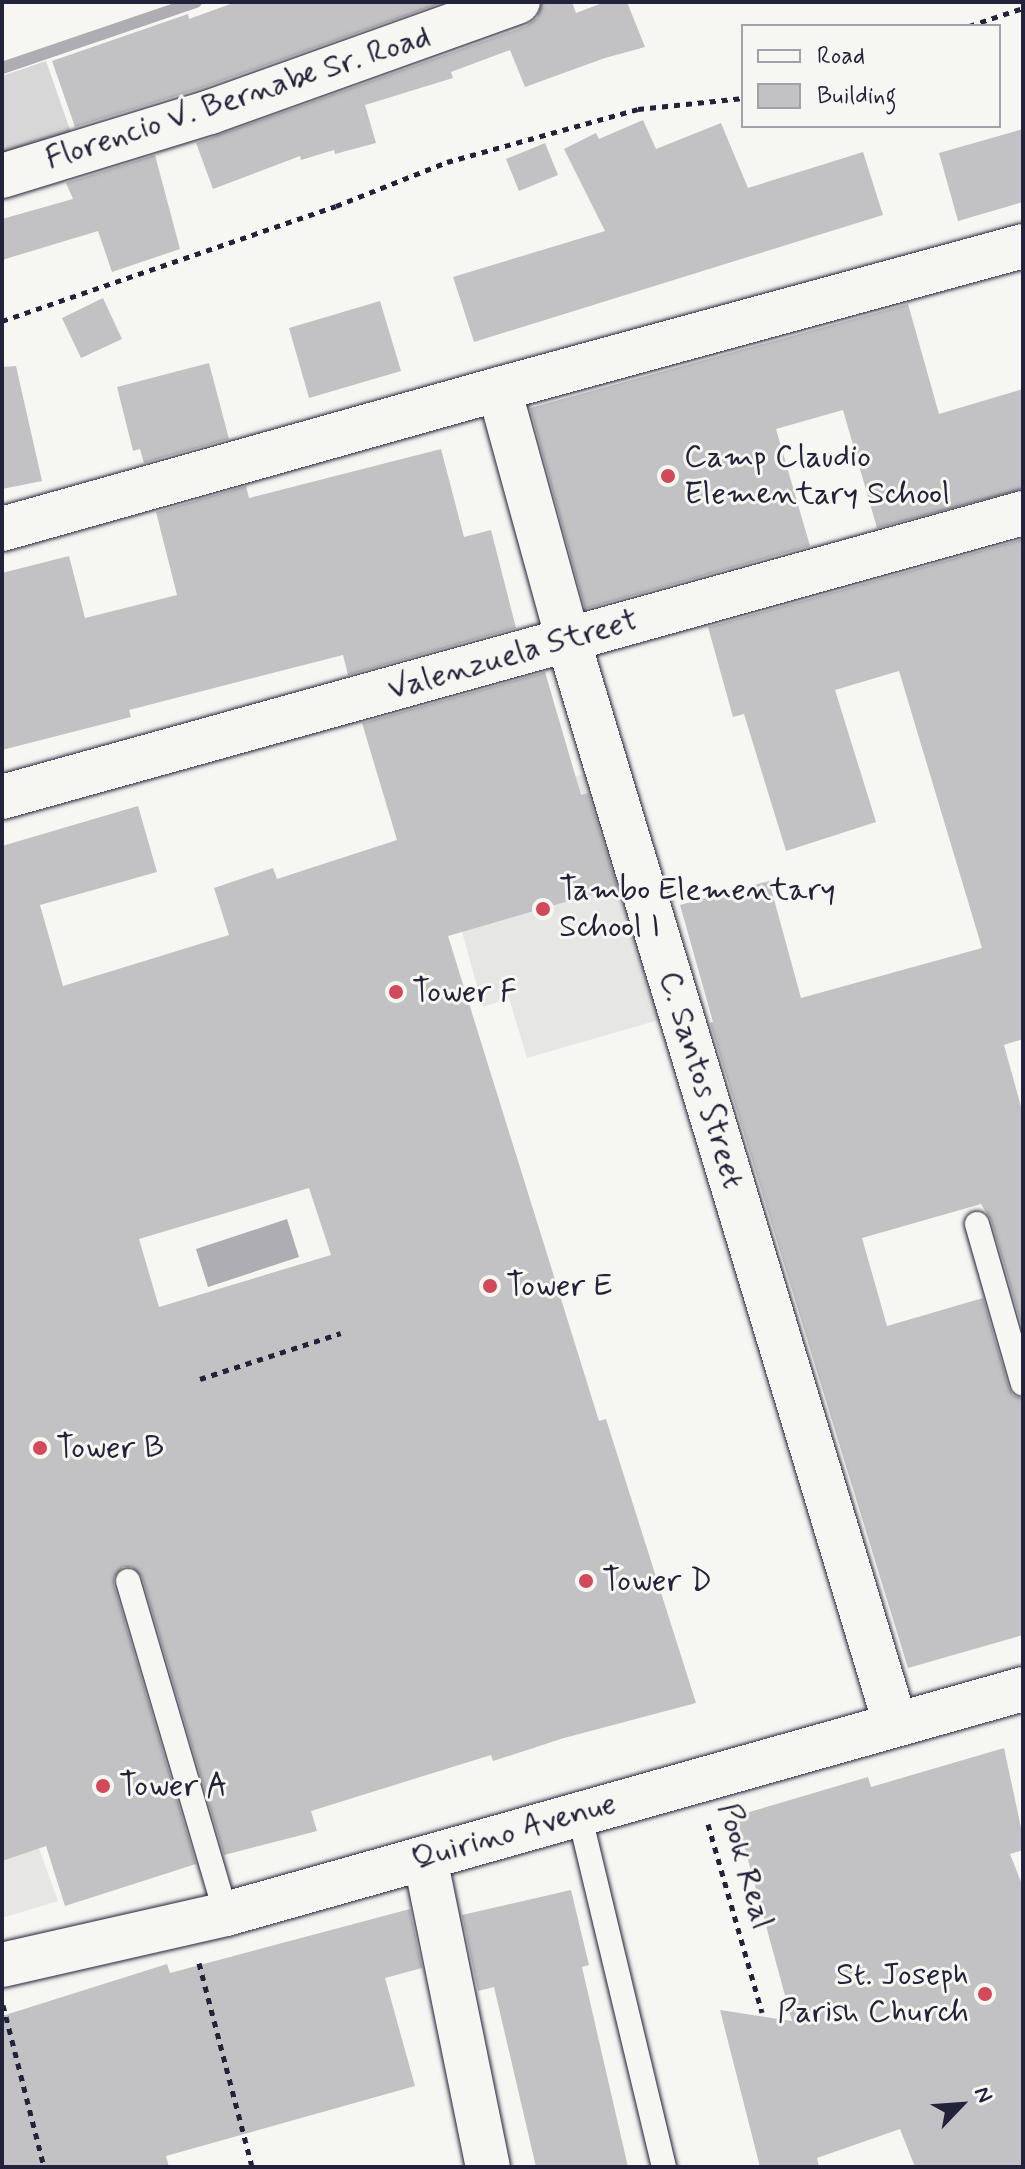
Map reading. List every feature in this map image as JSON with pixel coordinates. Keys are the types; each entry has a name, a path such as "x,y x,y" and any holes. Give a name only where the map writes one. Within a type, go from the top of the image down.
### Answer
{"street":[{"name":"Florencio V. Bernabe Sr. Road","path":"2,176 223,108 518,2"},
{"path":"2,529 1023,246"},
{"name":"C. Santos Street","path":"499,389 568,640 895,1723"},
{"name":"Valenzuela Street","path":"2,797 1023,513"},
{"name":"Quirino Avenue","path":"2,1965 207,1919 1023,1689"},
{"path":"425,1858 488,2167"}],"lane":[{"path":"977,1224 1023,1384"},
{"path":"128,1581 207,1919"},
{"path":"579,1813 664,2167"}],"path":[{"path":"975,24 1023,8"},
{"path":"2,321 336,206 447,162 638,109 741,98"},
{"path":"200,1379 341,1333"},
{"name":"Pook Real","path":"696,1780 762,2012"},
{"path":"207,1919 252,2167"},
{"path":"2,2000 44,2167"}],"shaded area":[{"path":"46,61 75,144 2,166 2,76"},
{"name":"Tambo Elementary School I","path":"590,772 662,1019 527,1058 509,998 483,1007 431,821"},
{"path":"287,1219 299,1257 208,1287 196,1249"},
{"path":"2,1746 58,1901 2,1918"}],"building":[{"path":"236,2 444,2 202,88 75,127 52,61 188,14 189,19"},
{"path":"542,2 572,2 576,13 605,2 627,2 645,47 525,87 510,50 451,72 453,78 365,105 376,143 335,154 334,150 301,160 300,156 213,189 196,143 526,26 537,18"},
{"path":"643,120 656,149 721,123 748,188 863,152 883,215 474,342 453,277 605,231 564,149 596,133 599,139"},
{"path":"1023,129 1023,202 958,221 939,153"},
{"path":"545,143 558,175 519,191 506,159"},
{"path":"155,155 180,249 112,272 98,231 2,260 2,219 73,199 66,183"},
{"path":"103,298 122,339 81,358 62,318"},
{"path":"380,301 401,371 309,398 289,328"},
{"name":"Camp Claudio Elementary School","path":"908,304 939,414 1023,389 1023,489 877,528 843,410 776,429 810,546 585,609 530,408"},
{"path":"209,363 229,439 144,463 140,449 133,451 117,387"},
{"path":"16,366 42,481 2,489 2,367"},
{"path":"441,449 464,537 491,530 516,628 348,675 343,655 129,710 131,717 2,750 2,573 69,556 85,618 177,595 156,512 246,486 249,498"},
{"path":"1023,539 1023,1039 1004,1045 1023,1114 1023,1330 991,1220 981,1204 862,1238 887,1326 983,1298 1009,1388 1013,1395 1023,1399 1023,1635 908,1668 710,1023 713,1022 680,905 769,881 801,998 982,948 899,671 835,690 876,822 786,851 744,714 733,717 708,627"},
{"path":"545,672 581,795 588,793 617,887 448,936 599,1421 606,1419 696,1703 564,1738 493,1761 491,1755 311,1811 317,1831 224,1855 142,1577 132,1567 123,1567 114,1577 114,1585 196,1864 65,1906 46,1846 2,1861 2,846 138,806 157,872 40,905 63,986 229,935 214,888 273,868 277,879 397,840 362,723","holes":["309,1188 331,1255 159,1307 139,1239"]},
{"path":"1004,1748 1023,1837 1023,1850 1010,1854 1023,1887 1023,2167 915,2167 900,2129 817,2158 819,2167 760,2167 720,2010 792,2021 736,1816 868,1777 871,1787"},
{"path":"571,1890 589,1965 582,1967 628,2167 536,2167 494,1987 478,1991 462,1915"},
{"path":"410,1909 422,1968 385,1978 415,2086 166,2156 169,2167 2,2167 2,2016 167,1964 170,1973"}],"waterway":[{"path":"2,68 196,2"}],"place":[{"name":"Camp Claudio Elementary School","path":"668,476"},
{"name":"Tambo Elementary School I","path":"543,909"},
{"name":"Tower F","path":"396,992"},
{"name":"Tower E","path":"490,1286"},
{"name":"Tower B","path":"40,1448"},
{"name":"Tower D","path":"586,1581"},
{"name":"Tower A","path":"103,1786"},
{"name":"St. Joseph Parish Church","path":"985,1994"}]}
